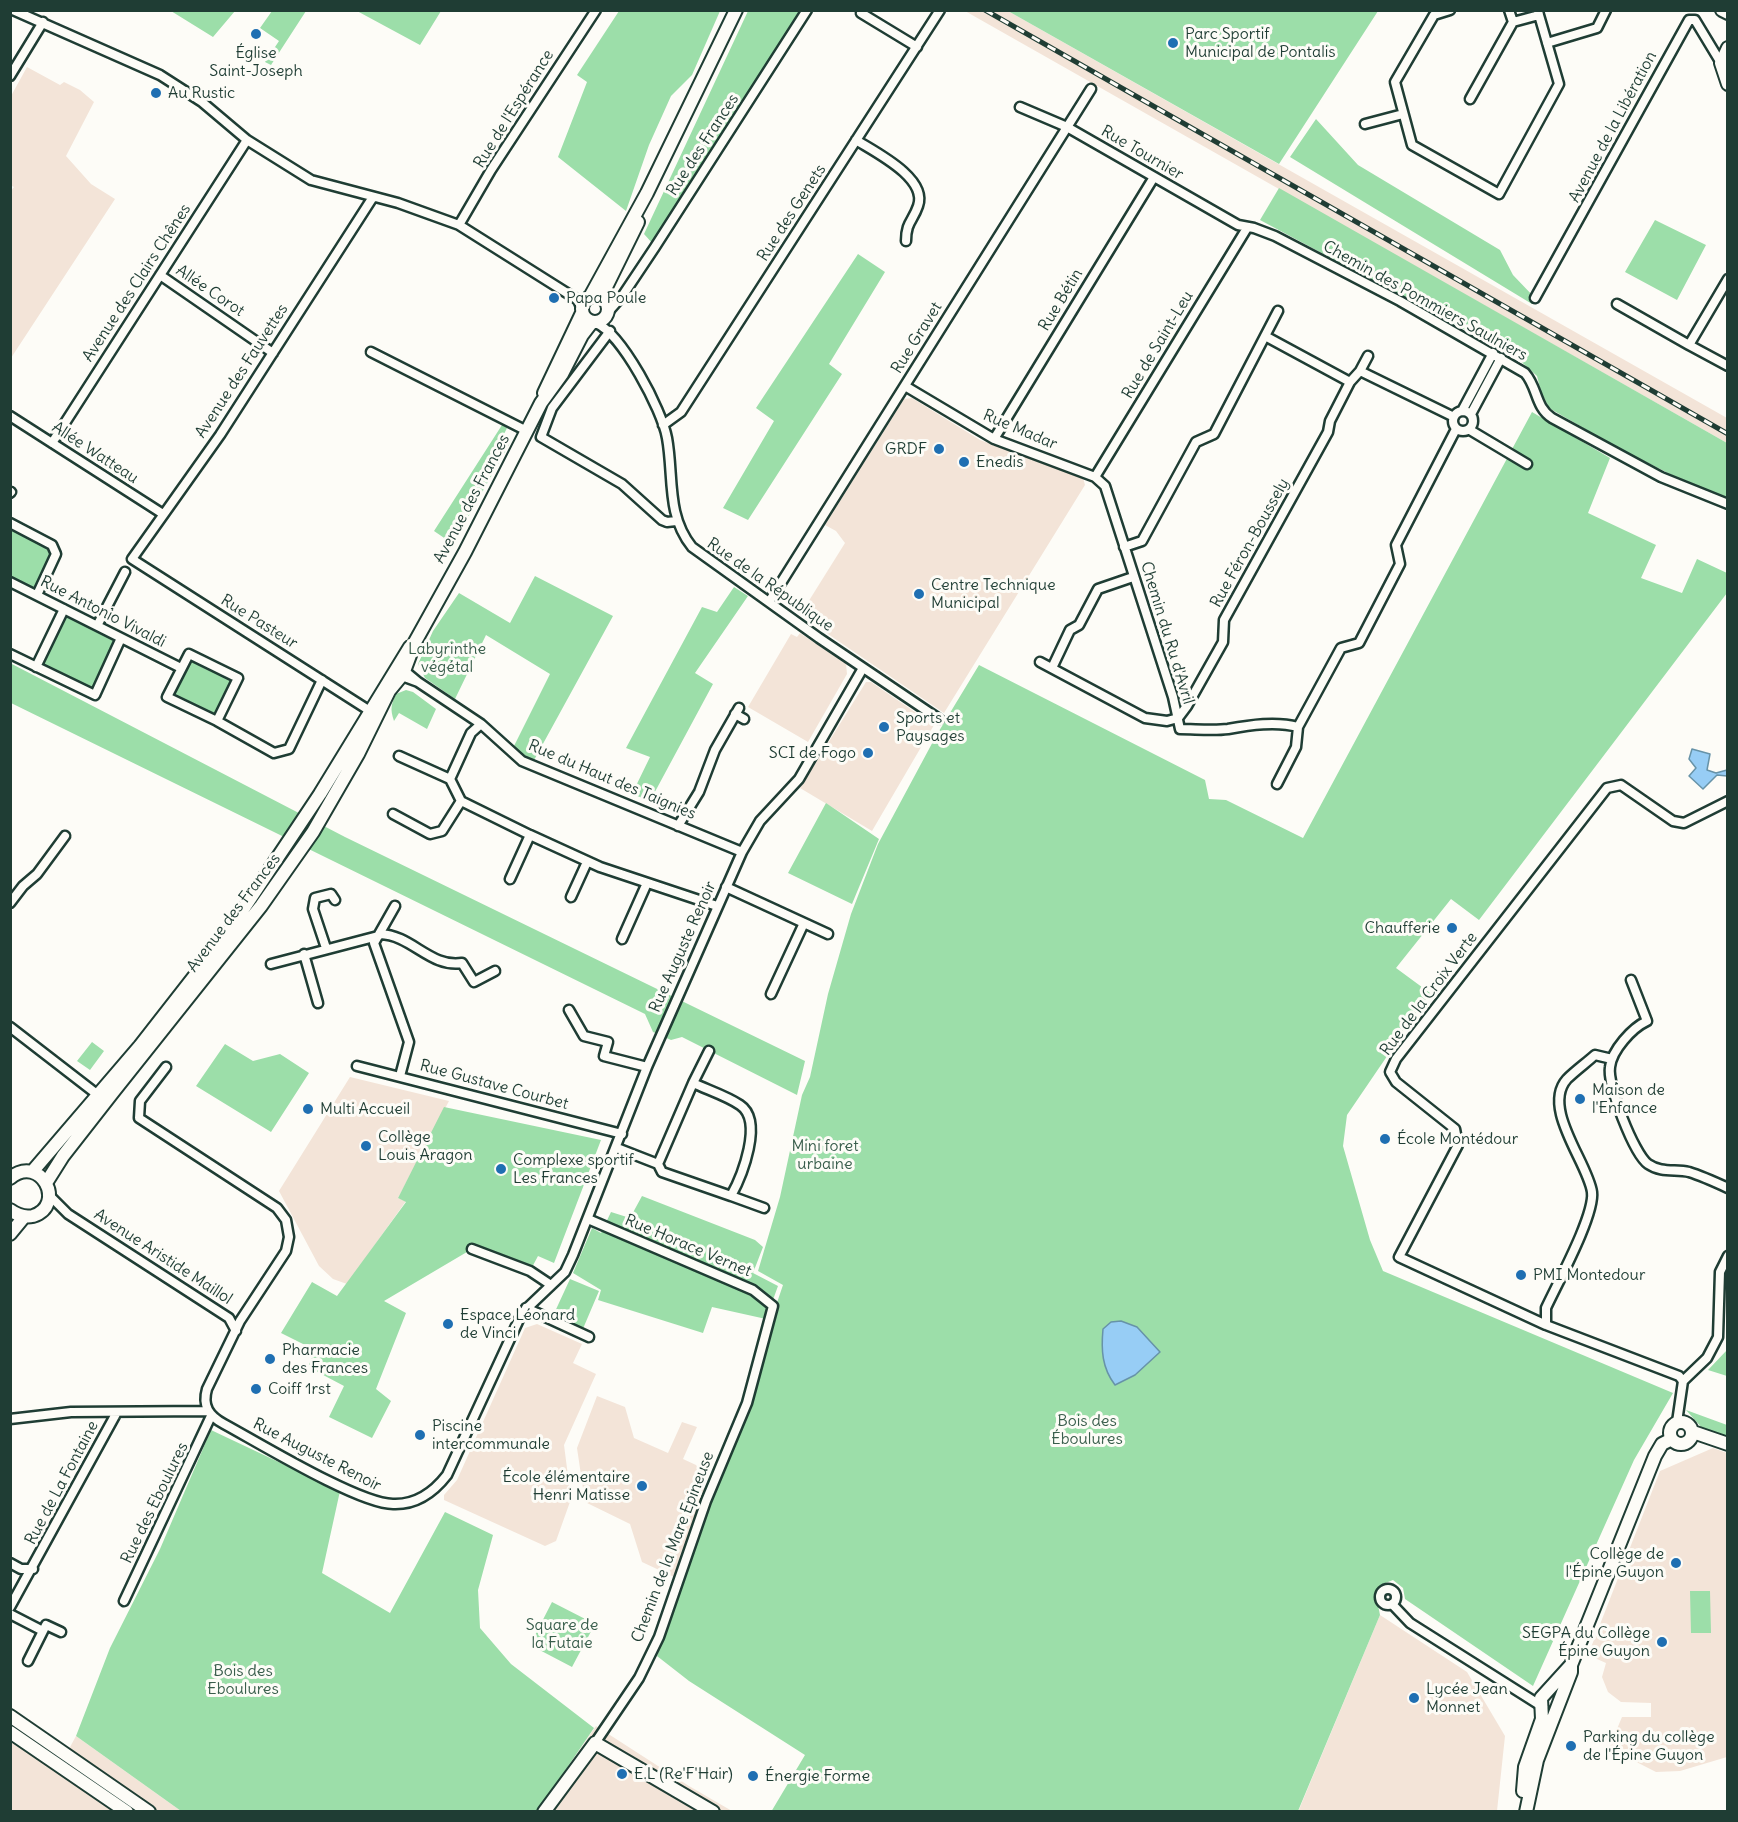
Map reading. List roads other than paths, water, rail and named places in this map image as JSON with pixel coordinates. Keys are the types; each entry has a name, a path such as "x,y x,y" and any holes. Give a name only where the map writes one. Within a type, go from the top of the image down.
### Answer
{"main road":[{"name":"Avenue des Frances","path":"32,1172 140,1046 222,941 391,688 527,431 583,304 647,193 736,10"},
{"path":"1722,10 1728,14"},
{"path":"1728,48 1721,63 1728,84"},
{"name":"Avenue des Frances","path":"541,403 562,374 582,335 602,312 605,289 632,237 647,193"},
{"path":"583,304 599,297 602,312"},
{"path":"583,304 602,312"},
{"name":"Avenue des Frances","path":"42,1211 48,1189 69,1148 261,906 313,832 354,761 375,710"},
{"path":"12,1175 32,1172 48,1189"},
{"path":"10,1210 24,1217"},
{"path":"10,1234 24,1217 42,1211"},
{"path":"1671,1439 1671,1428 1677,1422 1686,1422 1693,1432 1728,1444"},
{"path":"1671,1439 1683,1444 1690,1441 1693,1432"},
{"path":"1526,1808 1537,1760 1571,1672 1571,1665 1655,1456 1661,1445 1671,1439"},
{"path":"1526,1808 1523,1794 1526,1767 1542,1719 1541,1700 1546,1690 1571,1665"},
{"path":"1543,1707 1549,1710 1559,1701 1559,1687 1546,1690"},
{"path":"10,1716 149,1812"},
{"path":"10,1732 128,1812"},
{"path":"595,1743 713,1812"},
{"name":"Chemin de la Mare Epineuse","path":"544,1812 595,1743"}],"street":[{"path":"13,10 164,77 202,102 247,140 311,180 421,210 459,225 583,304"},
{"name":"Rue de l'Espérance","path":"459,225 491,170 596,10"},
{"name":"Rue des Frances","path":"602,312 623,295 807,10"},
{"name":"Rue des Genets","path":"663,425 681,412 940,10"},
{"path":"1450,10 1434,15 1395,82 1403,114 1412,145 1499,194 1559,84 1539,13 1513,22 1470,99"},
{"path":"1509,10 1513,22"},
{"path":"1547,44 1597,28 1606,10"},
{"path":"861,13 917,46"},
{"name":"Avenue de la Libération","path":"1535,298 1689,20 1695,20 1721,63"},
{"path":"10,76 43,22"},
{"name":"Rue Gravet","path":"769,602 1091,89"},
{"name":"Rue Tournier","path":"1020,107 1067,127 1247,228"},
{"path":"1365,124 1403,114"},
{"name":"Avenue des Clairs Chênes","path":"52,443 247,140"},
{"path":"856,140 902,170 915,186 918,206 906,226 906,241"},
{"name":"Rue Bétin","path":"994,439 1154,177"},
{"name":"Avenue des Fauvettes","path":"132,559 220,435 373,196"},
{"name":"Chemin des Pommiers Saulniers","path":"1247,228 1254,228 1286,242 1497,356 1530,379 1543,412 1661,477 1728,504"},
{"name":"Rue de Saint-Leu","path":"1095,477 1247,228"},
{"name":"Allée Corot","path":"160,275 273,352"},
{"path":"1689,345 1728,279"},
{"path":"1617,304 1728,366"},
{"name":"Chemin du Ru d'Avril","path":"1125,547 1142,541 1196,442 1215,434 1278,311"},
{"name":"Rue de la République","path":"602,312 609,331 638,374 667,436 673,506 682,536 704,558 939,719"},
{"path":"609,331 552,408 541,436 622,484 662,520 676,521"},
{"path":"1265,336 1350,382 1360,371 1368,356"},
{"path":"371,352 527,431"},
{"path":"1360,371 1454,417 1467,413 1497,356"},
{"name":"Rue Féron-Boussely","path":"1178,718 1224,642 1224,621 1328,432 1330,421 1350,382"},
{"name":"Rue Madar","path":"905,386 994,439 1095,477"},
{"path":"1467,413 1474,420 1470,430"},
{"name":"Allée Watteau","path":"10,416 163,514"},
{"path":"1277,784 1296,747 1298,727 1341,648 1359,643 1400,564 1396,545 1456,429 1454,417"},
{"path":"1456,429 1461,432 1470,430 1527,464"},
{"name":"Chemin du Ru d'Avril","path":"1095,477 1105,486 1180,729 1226,729 1242,725 1289,724 1298,727"},
{"path":"10,523 52,545 56,554 37,595"},
{"name":"Rue Pasteur","path":"132,559 322,680 375,710"},
{"path":"98,624 125,572"},
{"path":"1052,668 1070,630 1079,625 1098,589 1133,578"},
{"name":"Rue Antonio Vivaldi","path":"10,582 98,624 181,668"},
{"path":"36,667 64,609"},
{"path":"10,654 95,695 121,638"},
{"path":"217,722 238,678 189,654 168,697 274,753 289,749 322,680"},
{"path":"1040,662 1145,718 1167,721 1178,718"},
{"name":"Rue Auguste Renoir","path":"210,1413 365,1498 387,1504 412,1502 431,1493 447,1475 524,1311 565,1272 617,1148 647,1067 742,852 760,821 799,779 863,668"},
{"name":"Rue du Haut des Taignies","path":"399,671 481,724 522,761 742,852"},
{"path":"678,826 699,792 715,750 737,711 744,719"},
{"path":"450,779 471,733 481,724"},
{"path":"399,756 450,779 461,801 530,836 587,862 717,906"},
{"name":"Rue de la Croix Verte","path":"1683,1381 1679,1376 1546,1326 1399,1257 1458,1145 1458,1138 1455,1129 1396,1082 1390,1072 1396,1059 1601,794 1615,785 1626,788 1673,821 1684,824 1728,801"},
{"path":"393,814 430,834 442,831 461,801"},
{"path":"10,903 23,886 38,874 65,836"},
{"path":"510,879 530,836"},
{"path":"571,897 587,862"},
{"path":"622,939 647,883"},
{"path":"726,887 828,934"},
{"path":"326,948 313,909 315,898 331,894 335,900"},
{"path":"395,906 374,943 409,1042 400,1076"},
{"path":"771,994 804,923"},
{"path":"271,964 326,948 379,935 393,934 449,965 462,963 474,982 495,971"},
{"path":"304,954 318,1003"},
{"path":"1630,980 1647,1021 1636,1027 1612,1059 1609,1069 1612,1085 1637,1152 1642,1160 1659,1170 1687,1172 1728,1188"},
{"path":"569,1011 584,1036 608,1042 604,1056 647,1067"},
{"path":"10,1027 98,1095"},
{"path":"658,1164 709,1051"},
{"path":"1546,1326 1546,1308 1590,1210 1592,1192 1562,1117 1560,1093 1565,1081 1594,1055 1612,1059"},
{"name":"Rue Gustave Courbet","path":"357,1066 622,1134"},
{"path":"10,1419 54,1413 210,1413 204,1401 207,1389 236,1330 286,1251 289,1236 286,1220 277,1208 139,1118 140,1101 166,1067"},
{"path":"693,1083 740,1105 750,1115 752,1127 742,1173 730,1196"},
{"path":"617,1148 658,1164 662,1172 764,1208"},
{"name":"Avenue Aristide Maillol","path":"48,1189 68,1214 229,1317 236,1330"},
{"name":"Avenue Aristide Maillol","path":"42,1211 68,1214"},
{"name":"Rue Horace Vernet","path":"588,1219 753,1290 773,1306"},
{"path":"472,1249 530,1271 551,1285"},
{"path":"1677,1422 1683,1381 1707,1358 1718,1336 1720,1272 1728,1256"},
{"name":"Chemin de la Mare Epineuse","path":"595,1743 639,1678 659,1637 706,1501 747,1403 773,1306"},
{"path":"524,1311 589,1338"},
{"name":"Rue de La Fontaine","path":"10,1607 33,1569 117,1412"},
{"name":"Rue des Eboulures","path":"124,1601 210,1413"},
{"path":"10,1563 21,1569 33,1569"},
{"path":"1392,1604 1410,1623 1479,1669 1528,1696 1543,1707"},
{"path":"10,1614 43,1631"},
{"path":"28,1661 46,1625 60,1632"},
{"path":"1528,1696 1546,1690"}],"water":[{"path":"1692,749 1710,754 1707,770 1716,773 1727,770 1727,776 1717,775 1703,789 1689,776 1696,768 1689,759"},
{"path":"1121,1321 1137,1327 1160,1352 1135,1375 1115,1385 1107,1372 1103,1358 1103,1329 1111,1322"}],"railway":[{"path":"985,10 1728,434"}],"place":[{"name":"Église Saint-Joseph","path":"256,34"},
{"name":"Parc Sportif Municipal de Pontalis","path":"1173,43"},
{"name":"Au Rustic","path":"156,93"},
{"name":"Papa Poule","path":"554,298"},
{"name":"GRDF","path":"939,449"},
{"name":"Enedis","path":"964,462"},
{"name":"Centre Technique Municipal","path":"919,594"},
{"name":"Sports et Paysages","path":"884,727"},
{"name":"SCI de Fogo","path":"868,753"},
{"name":"Chaufferie","path":"1452,928"},
{"name":"Maison de l'Enfance","path":"1580,1099"},
{"name":"Multi Accueil","path":"308,1109"},
{"name":"École Montédour","path":"1385,1139"},
{"name":"Collège Louis Aragon","path":"366,1146"},
{"name":"Complexe sportif Les Frances","path":"501,1169"},
{"name":"PMI Montedour","path":"1521,1275"},
{"name":"Espace Léonard de Vinci","path":"448,1324"},
{"name":"Pharmacie des Frances","path":"270,1359"},
{"name":"Coiff 1rst","path":"256,1389"},
{"name":"Piscine intercommunale","path":"420,1435"},
{"name":"École élémentaire Henri Matisse","path":"642,1486"},
{"name":"Collège de l'Épine Guyon","path":"1676,1563"},
{"name":"SEGPA du Collège Épine Guyon","path":"1662,1642"},
{"name":"Lycée Jean Monnet","path":"1414,1698"},
{"name":"Parking du collège de l'Épine Guyon","path":"1571,1746"},
{"name":"E.L (Re'F'Hair)","path":"622,1774"},
{"name":"Énergie Forme","path":"753,1776"}],"park label":[{"name":"Labyrinthe végétal","path":"447,658"},
{"name":"Mini foret urbaine","path":"825,1155"},
{"name":"Bois des Éboulures","path":"1087,1430"},
{"name":"Square de la Futaie","path":"562,1634"},
{"name":"Bois des Eboulures","path":"243,1680"}]}
